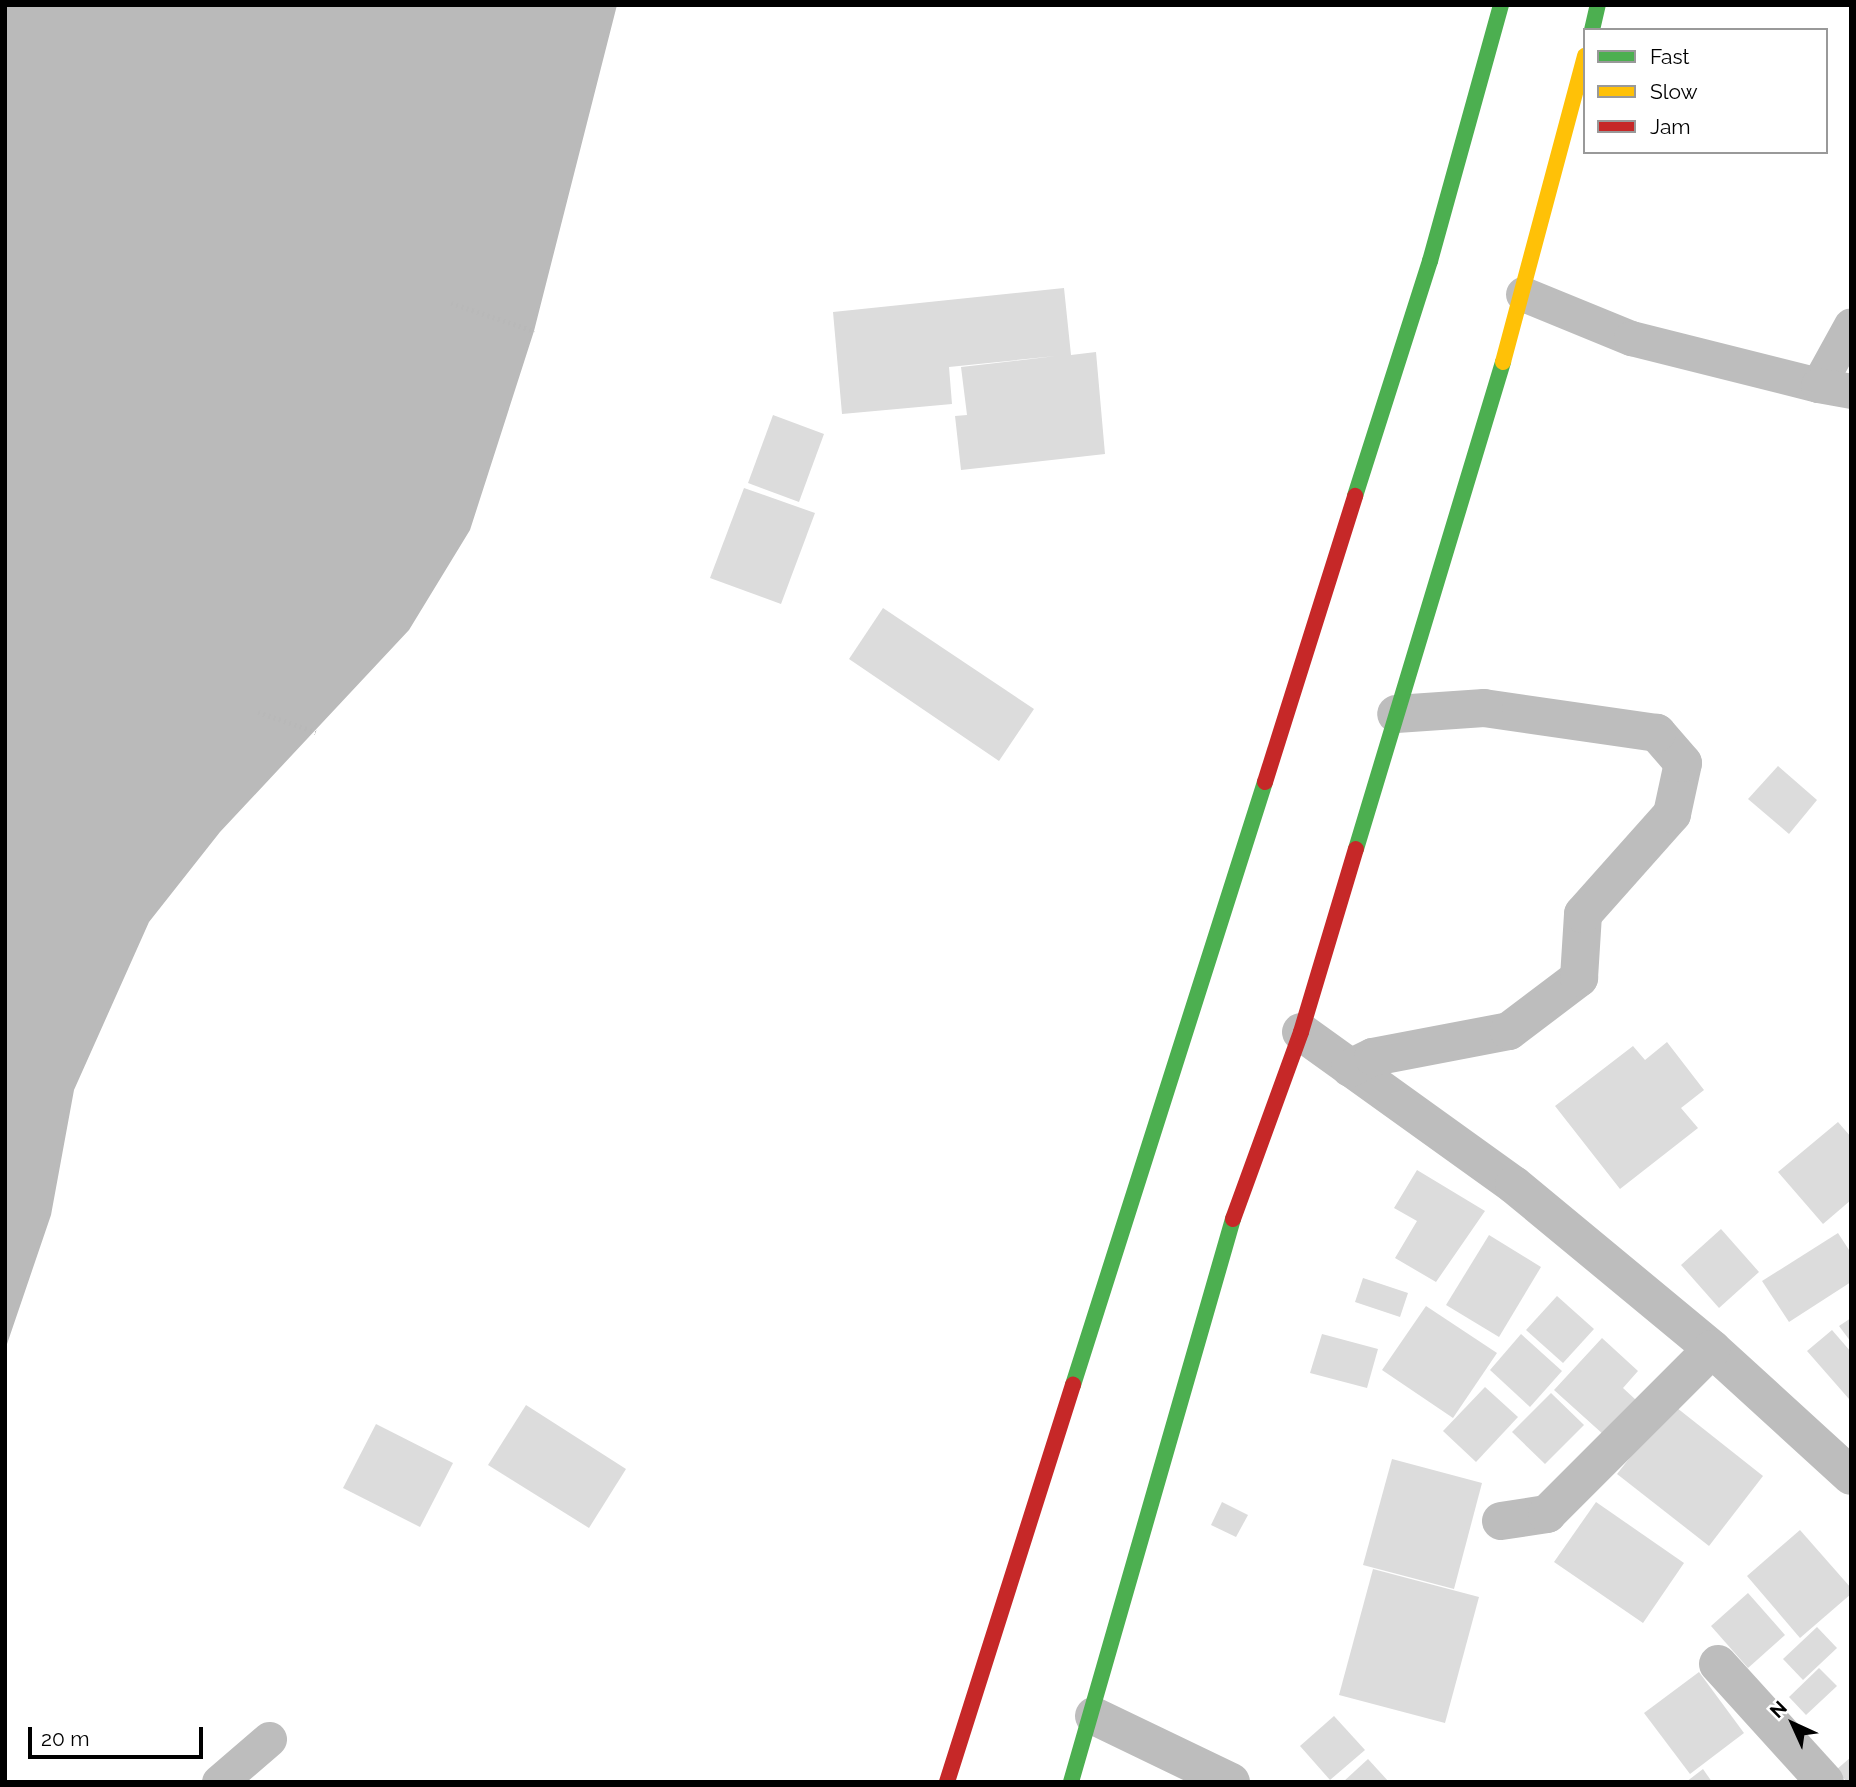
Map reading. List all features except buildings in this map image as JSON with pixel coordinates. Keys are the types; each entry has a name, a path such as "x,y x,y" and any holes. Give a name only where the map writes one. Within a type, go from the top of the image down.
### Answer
{"main road":[{"path":"947,1782 1430,261 1502,5"},
{"path":"1592,28 1598,5"},
{"path":"1071,1782 1094,1716 1241,1193 1301,1032 1523,294 1583,64"}],"street":[{"path":"1350,1068 1373,1056 1509,1031 1579,978 1583,914 1672,814 1683,763 1657,733 1484,708 1396,714"},
{"path":"1301,1032 1514,1185 1712,1349 1851,1476"},
{"path":"1502,1521 1547,1514 1712,1349"},
{"path":"1718,1664 1825,1782"},
{"path":"1094,1716 1231,1782"}],"lane":[{"path":"1523,294 1631,338 1835,388 1851,325"},
{"path":"219,1782 269,1739"}],"path":[{"path":"451,303 534,331"},
{"path":"258,712 316,732"}],"shaded area":[{"path":"5,5 617,5 534,331 470,530 409,630 220,832 149,922 74,1090 51,1215 5,1350"}],"traffic: fast":[{"path":"1355,496 1430,261 1501,5"},
{"path":"1592,28 1598,5"},
{"path":"1356,849 1503,362"},
{"path":"1073,1385 1265,782"},
{"path":"1071,1782 1233,1219"}],"traffic: slow":[{"path":"1503,362 1583,63"}],"traffic: jam":[{"path":"1265,782 1355,496"},
{"path":"1233,1219 1301,1032 1356,849"},
{"path":"947,1782 1073,1385"}]}
